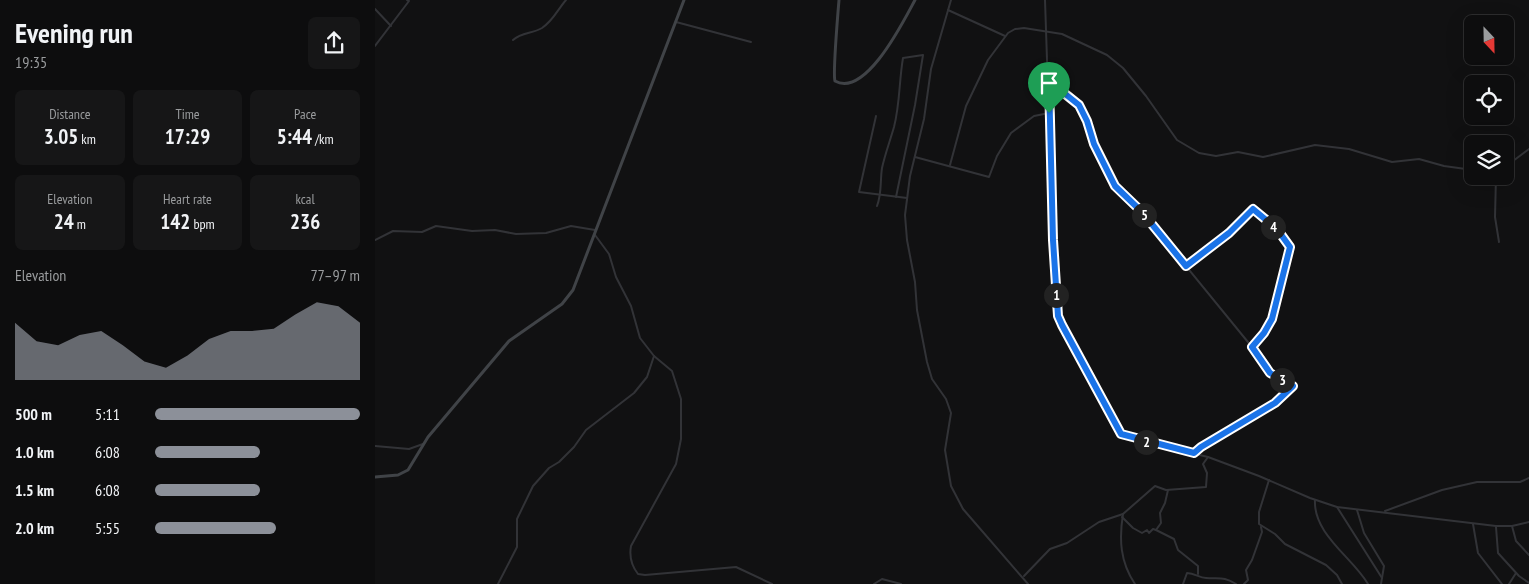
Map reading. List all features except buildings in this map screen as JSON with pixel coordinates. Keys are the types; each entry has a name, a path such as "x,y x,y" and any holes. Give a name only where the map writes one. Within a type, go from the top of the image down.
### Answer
{"main road":[{"path":"375,477 398,475 408,470 425,442 467,388 509,341 562,304 569,297 596,233 685,0"},
{"path":"839,0 837,57 833,72 835,81 843,83 860,78 871,68 893,40 915,0"}],"street":[{"path":"375,46 402,13 409,2 407,0"},
{"path":"513,40 522,33 534,32 548,24 566,0"},
{"path":"951,0 931,69 924,119 907,198 905,215 907,240 915,282 922,339 932,379 946,398 951,413 945,450 951,486 957,500 971,519 1028,584"},
{"path":"1045,0 1058,316 1121,434 1208,457 1337,507 1385,511 1495,526 1512,526 1529,522"},
{"path":"375,9 391,26"},
{"path":"948,10 1005,36"},
{"path":"676,22 751,42"},
{"path":"950,165 968,101 988,60 1005,36 1018,28 1047,31 1071,37 1111,57 1155,107 1177,140 1199,153 1215,156 1238,152 1263,157 1315,145 1349,149 1392,162 1419,159 1444,166 1464,169"},
{"path":"877,206 881,196 882,170 888,140 894,128 903,58 923,55 915,106 895,196"},
{"path":"1049,81 1079,105 1087,121 1094,144 1115,186 1142,212 1252,347 1270,373 1293,386 1275,403 1194,453"},
{"path":"915,157 931,163 950,165 989,177 997,156 1012,132 1034,116 1049,113"},
{"path":"877,116 859,192 907,198"},
{"path":"1514,160 1529,149"},
{"path":"1496,185 1495,217 1499,242"},
{"path":"1186,266 1229,233 1253,209 1279,231 1291,250 1272,319 1264,333 1252,347"},
{"path":"375,240 393,231 422,232 436,226 472,231 495,230 516,234 545,233 571,226 584,226 596,233 610,257 616,276 631,306 640,338 654,356 669,367 678,386 682,413 681,446 674,471 631,546 630,557 633,567 638,574 645,575 736,567 772,584"},
{"path":"498,584 517,547 517,519 533,486 549,468 559,462 574,448 586,430 634,393 647,377 654,356"},
{"path":"375,446 409,449 425,442"},
{"path":"1023,577 1050,549 1067,543 1099,522 1123,516 1152,487 1168,490 1206,487 1207,473 1203,464 1208,457"},
{"path":"1385,511 1416,498 1477,482 1520,482 1529,478"},
{"path":"1244,584 1248,580 1246,570 1252,560 1262,532 1258,521 1259,512 1269,480"},
{"path":"1156,530 1161,523 1160,512 1165,503 1168,490"},
{"path":"1315,500 1317,513 1325,532 1353,562 1368,584"},
{"path":"1337,507 1382,578"},
{"path":"1357,510 1363,533 1384,566 1381,584"},
{"path":"1123,516 1133,528 1142,533 1147,530 1149,533 1153,529 1174,539 1178,550 1198,566 1198,574"},
{"path":"1123,516 1121,552 1128,574 1135,584"},
{"path":"1473,524 1478,553 1502,584"},
{"path":"1495,526 1498,553 1516,573 1529,583"},
{"path":"1512,526 1516,541 1529,555"},
{"path":"1261,527 1275,534 1285,544 1326,565 1337,575 1342,584"},
{"path":"1183,584 1187,573 1198,574 1205,578 1222,577 1236,584"},
{"path":"1509,584 1516,573"},
{"path":"874,584 882,579 901,584"}],"route":[{"path":"1049,81 1079,105 1087,121 1094,144 1115,186 1142,212 1186,266 1205,249 1229,233 1253,209 1277,229 1290,247 1291,250 1286,262 1272,319 1257,343 1252,347 1270,373 1293,386 1275,403 1194,453 1129,438 1118,431 1058,316 1053,240 1049,113 1049,81"}]}
